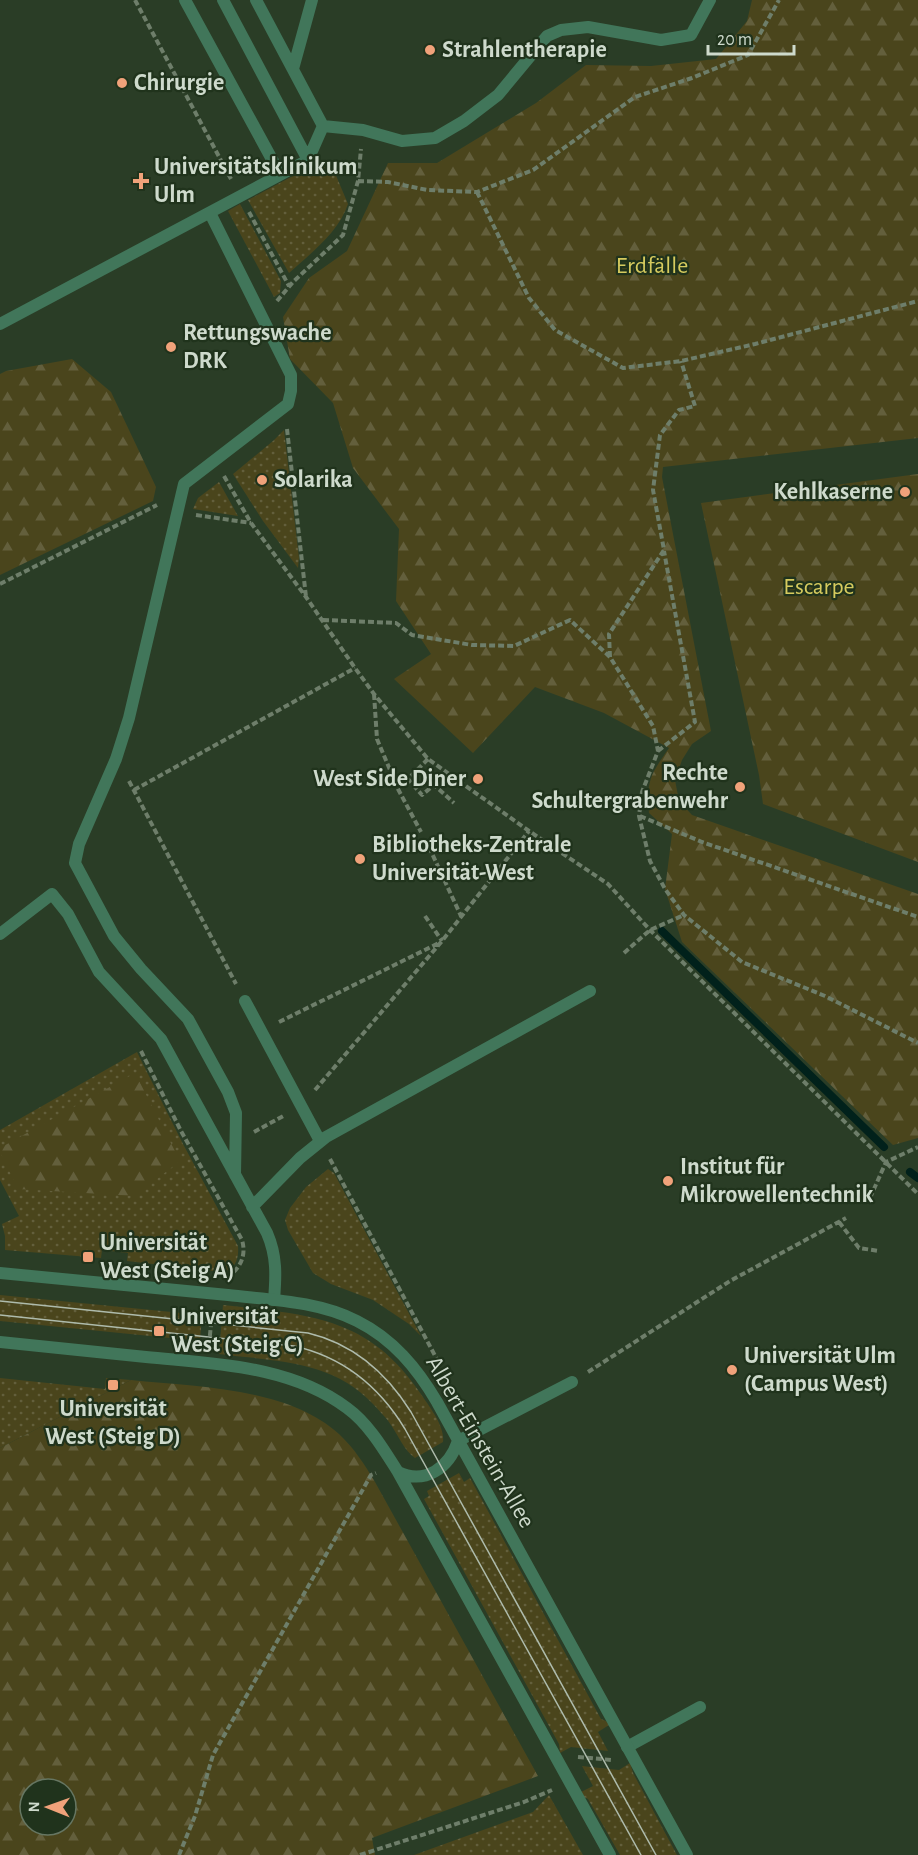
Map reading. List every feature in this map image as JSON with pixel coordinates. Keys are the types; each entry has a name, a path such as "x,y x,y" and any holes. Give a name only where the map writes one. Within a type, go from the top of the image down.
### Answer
{"street":[{"path":"185,0 280,174"},
{"path":"223,0 308,160"},
{"path":"256,0 323,126"},
{"path":"293,69 312,0"},
{"path":"323,126 363,130 402,141 435,138 464,121 498,95 547,36 561,30 588,27 661,40 691,35 710,0"},
{"path":"0,324 308,160 323,126"},
{"path":"210,213 291,375 291,391 285,407 184,484 131,707 116,759 79,844 75,863 114,936 141,969 188,1019 233,1102 236,1113 235,1175"},
{"path":"0,934 52,894 68,914 99,972 161,1039 267,1233 274,1252 276,1272 274,1300"},
{"path":"252,1207 320,1141 590,991"},
{"path":"245,1001 320,1141"},
{"name":"Albert-Einstein-Allee","path":"0,1273 309,1305 345,1316 386,1339 418,1373 458,1441 687,1855"},
{"path":"0,1342 208,1364 268,1373 311,1387 349,1409 364,1424 398,1472 610,1855"},
{"path":"398,1472 418,1477 436,1471 452,1456 458,1441 573,1382"},
{"path":"627,1747 700,1707"}],"path":[{"path":"135,0 226,170"},
{"path":"358,181 388,182 427,190 477,192 534,170 634,97 692,78 748,55 779,0"},
{"path":"278,300 289,286 343,236 358,181 363,130"},
{"path":"477,192 529,298 555,330 623,368 681,361 918,301"},
{"path":"240,196 289,286"},
{"path":"657,751 695,722 653,490 660,435 679,410 695,406 681,361"},
{"path":"285,407 306,597"},
{"path":"216,460 251,523 323,620 374,694 428,759 608,884 650,930 918,1194"},
{"path":"0,584 157,505 177,511 251,523"},
{"path":"610,657 609,634 664,550"},
{"path":"323,620 396,622 412,635 472,645 514,646 570,620 610,657 653,726 657,751 642,792 639,816 650,861 665,889 684,915 742,962 825,996 918,1043"},
{"path":"134,790 355,668"},
{"path":"374,694 376,739 398,789 421,832"},
{"path":"116,759 245,1001"},
{"path":"428,759 408,779 422,795 434,785 454,803"},
{"path":"639,816 702,842 918,917"},
{"path":"236,1134 254,1132 302,1106 442,941 529,831"},
{"path":"429,846 461,916"},
{"path":"624,953 650,930 684,915"},
{"path":"425,916 442,941"},
{"path":"261,1031 442,941"},
{"path":"141,1050 181,1131 242,1240 244,1251 241,1262 235,1272 224,1277"},
{"path":"870,1198 886,1162 918,1148"},
{"path":"329,1157 441,1368"},
{"path":"573,1382 730,1281 846,1218"},
{"path":"839,1222 859,1248 879,1251"},
{"path":"208,1364 214,1294"},
{"path":"179,1855 195,1815 213,1755 371,1475 398,1472"},
{"path":"570,1756 620,1760"},
{"path":"360,1855 524,1803 570,1783"}],"green space":[{"name":"Erdfälle","path":"752,0 918,0 918,438 663,467 662,477 711,731 692,744 682,760 675,780 679,801 692,815 918,894 918,1138 893,1145 682,942 665,889 672,834 649,813 648,793 651,778 669,748 604,713 535,687 473,753 394,679 431,654 396,601 399,529 353,468 333,403 290,359 283,317 309,278 347,251 388,163 437,163 536,103 586,65 651,66 716,59 747,21"},
{"path":"321,161 332,166 348,204 331,233 289,273 248,200"},
{"path":"240,204 281,281 280,293 274,297 228,211"},
{"path":"72,359 111,392 156,487 153,501 0,575 0,374"},
{"path":"284,430 299,558 298,568 263,521 233,474"},
{"name":"Escarpe","path":"918,474 918,862 763,804 759,775 701,503"},
{"path":"219,482 238,516 193,509 198,498"},
{"path":"137,1052 238,1246 237,1259 231,1269 222,1272 127,1261 128,1253 102,1250 101,1258 5,1250 2,1224 19,1216 0,1180 0,1130"},
{"path":"135,1073 180,1161 135,1196 18,1189 0,1148"},
{"path":"328,1169 334,1173 421,1336 409,1324 373,1300 331,1284 313,1273 288,1230 285,1220 290,1208 306,1187"},
{"path":"0,1295 202,1315 200,1341 0,1321"},
{"path":"223,1305 311,1317 336,1324 360,1335 382,1350 403,1370 437,1418 442,1430 443,1442 415,1458 387,1419 373,1404 340,1379 301,1365 219,1354"},
{"path":"0,1378 105,1389 106,1378 131,1380 0,1448"},
{"path":"131,1380 212,1388 268,1398 318,1418 339,1434 359,1457 371,1476 538,1776 372,1838 375,1855 0,1855 0,1448"},
{"path":"459,1473 464,1482 470,1478 601,1719 609,1725 598,1732 608,1751 571,1747 560,1753 559,1744 424,1499 429,1496 427,1491"},
{"path":"630,1763 633,1773 677,1855 620,1855 588,1799 581,1792 593,1786 582,1766 619,1770"},
{"path":"549,1795 583,1855 414,1855 533,1812"}],"waterway":[{"path":"662,931 884,1147"},
{"path":"910,1172 918,1178"}],"tram line":[{"path":"0,1301 308,1333 340,1344 380,1372 411,1412 656,1855"},
{"path":"0,1315 294,1346 328,1358 358,1376 384,1399 405,1429 641,1855"}],"place":[{"name":"Strahlentherapie","path":"430,50"},
{"name":"Chirurgie","path":"122,83"},
{"name":"Universitätsklinikum Ulm","path":"141,181"},
{"name":"Rettungswache DRK","path":"171,347"},
{"name":"Solarika","path":"262,480"},
{"name":"Kehlkaserne","path":"905,492"},
{"name":"West Side Diner","path":"478,779"},
{"name":"Rechte Schultergrabenwehr","path":"740,787"},
{"name":"Bibliotheks-Zentrale Universität-West","path":"360,859"},
{"name":"Institut für Mikrowellentechnik","path":"668,1181"},
{"name":"Universität West (Steig A)","path":"88,1257"},
{"name":"Universität West (Steig C)","path":"159,1331"},
{"name":"Universität Ulm (Campus West)","path":"732,1370"},
{"name":"Universität West (Steig D)","path":"113,1385"}]}
